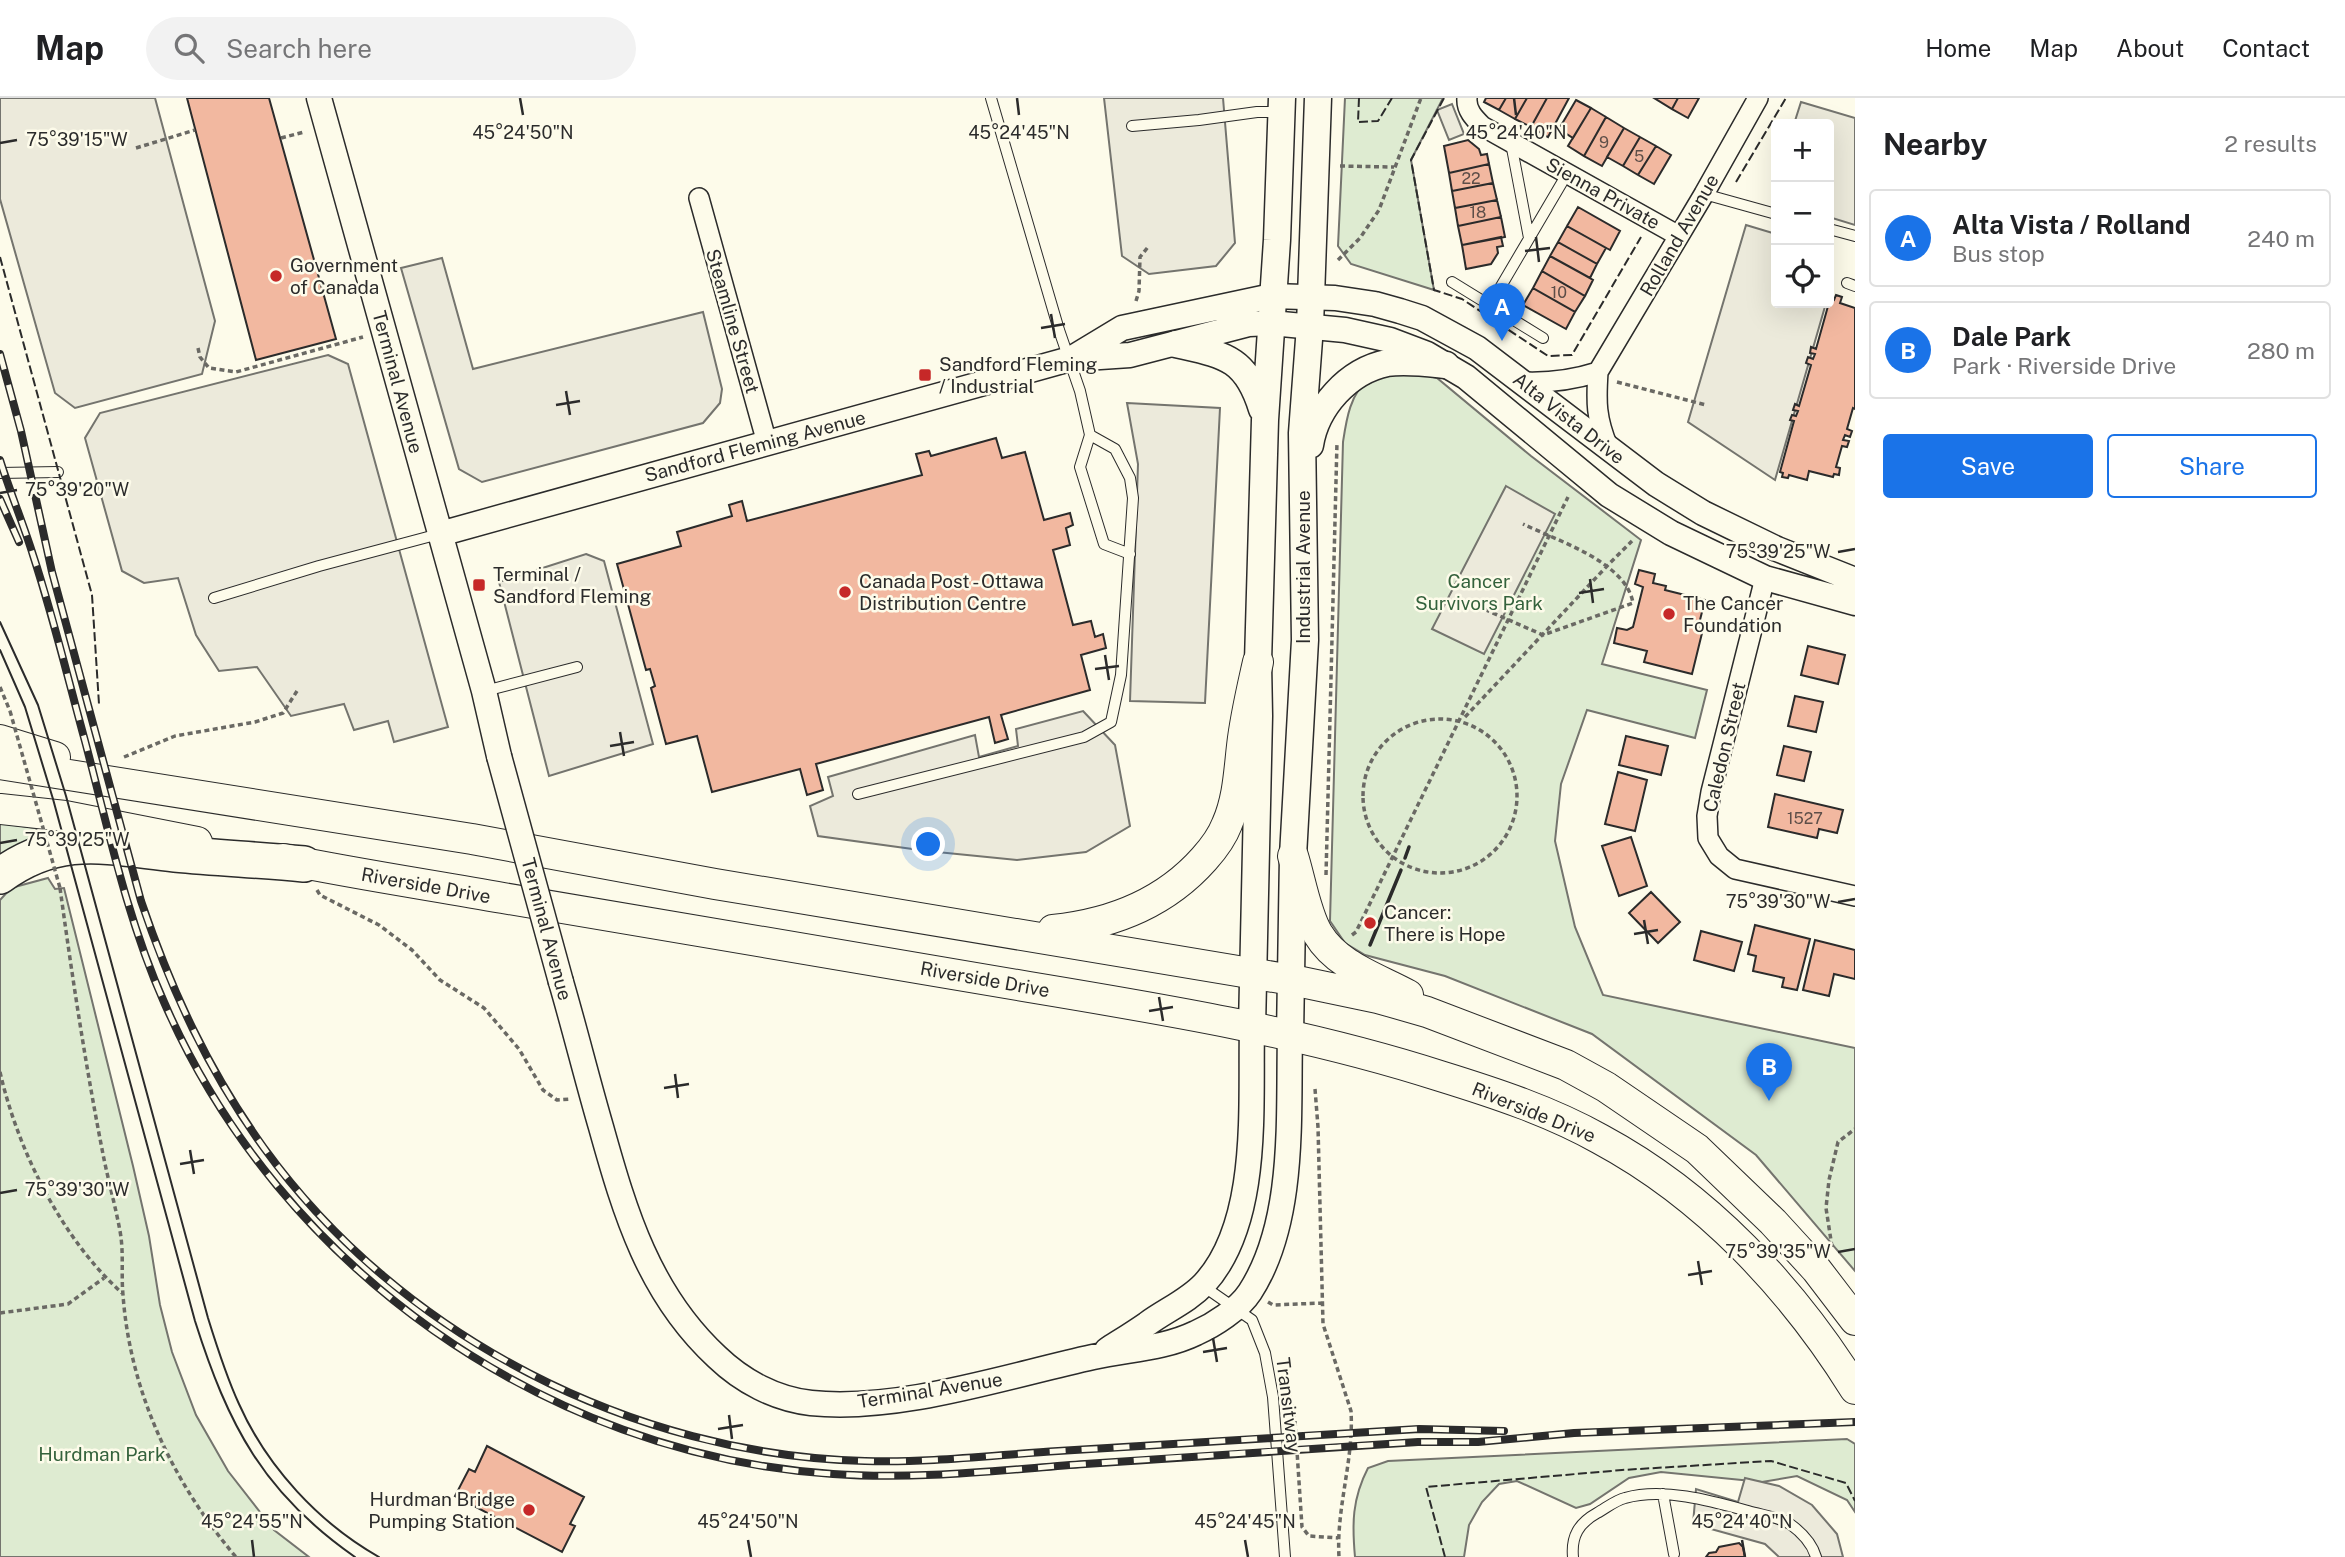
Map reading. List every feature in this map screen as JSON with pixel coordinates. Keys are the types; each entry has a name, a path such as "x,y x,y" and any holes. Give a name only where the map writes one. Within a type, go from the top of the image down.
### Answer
{"highway":[{"path":"0,876 26,860 48,852 93,844 310,876"}],"main road":[{"name":"Industrial Avenue","path":"1290,1036 1293,856 1305,640 1302,433 1310,326 1318,98"},
{"name":"Industrial Avenue","path":"1252,1027 1265,420 1277,240 1282,105"},
{"path":"1176,344 1232,360 1248,376 1256,389 1265,420"},
{"path":"1303,503 1311,440 1318,419 1337,391 1362,373 1388,363 1446,365"},
{"path":"1007,931 1071,928 1125,915 1156,900 1194,870 1227,826 1235,800 1242,744 1258,662"},
{"path":"0,740 149,787"},
{"path":"0,764 472,839 715,884 1292,980 1377,998 1471,1027 1566,1065 1626,1101 1697,1149 1816,1269 1855,1320"},
{"name":"Riverside Drive","path":"0,809 65,816 310,876 1214,1018 1370,1054 1467,1084 1545,1112 1596,1136 1628,1154 1681,1192 1735,1239 1764,1269 1817,1332 1855,1389"},
{"path":"1293,856 1318,935 1341,960 1471,1027"}],"street":[{"name":"Terminal Avenue","path":"319,98 484,691 499,756 618,1189 631,1228 648,1265 679,1315 715,1356 740,1377 770,1392 809,1403 845,1403 889,1400 953,1390 1095,1356 1155,1348 1197,1333 1234,1308 1249,1293 1266,1260 1281,1202 1288,1134 1290,1036"},
{"name":"Sienna Private","path":"1467,98 1466,104 1472,116 1482,126 1679,236"},
{"name":"Rolland Avenue","path":"1608,447 1599,425 1596,402 1598,372 1758,98"},
{"name":"Steamline Street","path":"699,198 767,443"},
{"name":"Sandford Fleming Avenue","path":"1070,359 1122,328 1272,296"},
{"name":"Alta Vista Drive","path":"1272,296 1311,296 1375,304 1422,318 1477,348 1656,484 1703,513 1777,549 1855,580"},
{"name":"Sandford Fleming Avenue","path":"440,534 1070,359 1130,355 1243,325 1271,323"},
{"name":"Alta Vista Drive","path":"1271,323 1345,330 1390,340 1427,354 1476,385 1609,495 1671,533 1765,578 1855,603"},
{"path":"1524,382 1552,383 1579,379 1598,372"},
{"name":"Caledon Street","path":"1765,578 1711,792 1707,816 1708,838 1719,856 1735,869 1855,896"},
{"name":"Terminal Avenue","path":"1095,1356 1169,1311 1202,1285 1214,1272 1226,1250 1241,1205 1249,1140 1252,1027"}],"lane":[{"path":"991,98 1059,330 1070,359 1090,435 1080,467 1094,515 1104,544 1130,554"},
{"path":"1132,126 1257,112 1282,105"},
{"path":"1511,143 1529,238"},
{"path":"1490,306 1567,174"},
{"path":"1704,194 1771,213"},
{"path":"1834,230 1855,236"},
{"path":"1452,282 1543,338"},
{"path":"858,794 1084,737 1111,722 1121,675 1133,498 1130,478 1115,449 1090,435"},
{"path":"0,473 58,472"},
{"path":"214,598 319,566 440,534"},
{"path":"484,691 578,667"},
{"name":"Transitway","path":"1202,1285 1252,1320 1265,1353 1273,1396 1285,1557"},
{"path":"1663,1494 1674,1554"},
{"path":"1573,1557 1572,1544 1576,1532 1585,1520 1625,1498 1663,1494 1713,1502 1787,1522 1802,1534 1814,1549 1816,1557"}],"path":[{"path":"1338,260 1360,238 1379,211 1421,98"},
{"path":"136,148 195,130"},
{"path":"281,138 306,131"},
{"path":"1339,166 1394,167"},
{"path":"1122,328 1139,291 1140,257 1148,247"},
{"path":"198,348 200,357 209,368 236,372 363,337"},
{"path":"1612,390 1615,382 1706,405"},
{"path":"1326,884 1337,433"},
{"path":"1349,938 1356,932 1393,858 1569,497"},
{"path":"1477,606 1542,635 1633,603 1630,590 1608,565 1523,524"},
{"path":"1461,721 1632,541"},
{"path":"0,687 10,711 60,888 80,1027 102,1150 121,1233 124,1256 122,1293 134,1367 153,1424 180,1478 211,1527 236,1557"},
{"path":"119,760 137,750 175,736 255,722 283,713 297,691"},
{"path":"1437,718 1461,721 1483,731 1492,739 1501,748 1513,769 1518,793 1515,817 1503,841 1484,860 1459,871 1419,871 1393,858 1377,841 1365,816 1363,789 1369,764 1375,753 1392,735 1413,723 1437,718"},
{"path":"310,876 320,895 379,925 412,950 440,980 484,1009 519,1049 543,1090 558,1100 592,1096"},
{"path":"0,1072 6,1098 23,1144 58,1213 105,1278 122,1293"},
{"path":"1315,1089 1323,1324 1351,1411 1352,1423 1338,1538 1339,1557"},
{"path":"1833,1256 1826,1208 1829,1180 1838,1142 1855,1129"},
{"path":"0,1313 68,1304 105,1278"},
{"path":"1295,1421 1302,1527 1309,1536 1338,1538"}],"green space":[{"path":"1345,98 1443,98 1411,160 1434,290 1351,264 1338,246"},
{"name":"Cancer Survivors Park","path":"1409,371 1437,378 1531,456 1641,540 1602,664 1707,690 1695,738 1587,710 1561,784 1555,841 1575,927 1603,995 1855,1048 1855,1271 1756,1155 1592,1034 1445,976 1365,955 1345,943 1330,921 1343,442 1350,408 1363,385 1378,376"},
{"path":"0,823 36,828 41,846 0,857"},
{"name":"Hurdman Park","path":"48,878 55,889 64,888 133,1166 149,1236 160,1305 172,1352 196,1415 228,1471 274,1530 309,1557 0,1557 0,900 11,888"},
{"path":"1847,1439 1855,1444 1855,1512 1847,1500 1797,1476 1762,1482 1661,1472 1629,1478 1590,1504 1576,1508 1517,1481 1499,1484 1482,1502 1469,1525 1464,1557 1355,1557 1354,1523 1359,1490 1368,1468 1388,1461"}],"shaded area":[{"path":"0,98 155,98 215,321 202,374 75,408 55,393 0,199"},
{"path":"1104,98 1223,98 1235,243 1216,266 1149,274 1122,256"},
{"path":"1801,102 1855,118 1855,225 1834,219 1834,119 1796,119"},
{"path":"1452,104 1464,134 1449,140 1437,110"},
{"path":"1746,225 1771,232 1771,308 1825,308 1775,480 1688,422"},
{"path":"442,258 473,369 703,312 722,389 720,403 703,423 482,482 459,469 401,268"},
{"path":"328,355 348,364 448,727 394,742 388,721 354,730 344,704 291,716 257,667 219,671 196,635 178,578 144,583 122,571 85,438 100,413"},
{"path":"1127,403 1220,408 1205,703 1130,701 1138,464"},
{"path":"1506,486 1555,514 1484,654 1432,629"},
{"path":"586,554 604,561 653,744 549,776 499,582"},
{"path":"1083,711 1115,745 1130,826 1086,852 1017,860 818,836 810,806 833,796 828,777 975,735 979,757 1018,746 1016,729"},
{"path":"1745,1478 1779,1486 1812,1505 1837,1534 1843,1557 1779,1557 1765,1544 1693,1524 1696,1489 1738,1502"}],"building":[{"name":"Government of Canada","path":"187,98 269,98 336,339 256,360"},
{"path":"1486,98 1506,98 1499,110 1484,102"},
{"path":"1506,98 1527,98 1515,119 1499,110"},
{"path":"1527,98 1547,98 1531,127 1515,119"},
{"path":"1547,98 1569,98 1548,137 1531,127"},
{"path":"1654,98 1678,98 1672,109"},
{"path":"1678,98 1699,98 1688,118 1672,109"},
{"path":"1576,100 1591,108 1573,138 1559,129"},
{"path":"1591,108 1606,117 1584,156 1568,146"},
{"path":"1606,117 1624,128 1602,166 1584,156"},
{"path":"1624,128 1640,137 1623,166 1607,157"},
{"path":"1640,137 1656,146 1638,175 1623,166"},
{"path":"1468,140 1479,149 1481,155 1487,154 1489,164 1449,173 1444,146"},
{"path":"1656,146 1671,155 1654,184 1638,175"},
{"path":"1489,164 1493,183 1452,191 1449,173"},
{"path":"1493,183 1497,200 1455,208 1452,191"},
{"path":"1497,200 1501,217 1458,226 1455,208"},
{"path":"1578,207 1620,231 1610,250 1567,226"},
{"path":"1501,217 1505,237 1462,245 1458,226"},
{"path":"1567,226 1606,248 1597,264 1558,242"},
{"path":"1501,237 1503,246 1497,247 1498,253 1491,264 1466,269 1462,245"},
{"path":"1558,242 1597,264 1590,278 1550,256"},
{"path":"1550,256 1593,280 1585,296 1542,271"},
{"path":"1542,271 1585,296 1575,312 1533,288"},
{"path":"1533,288 1575,312 1566,329 1523,305"},
{"path":"1836,295 1842,297 1840,303 1855,308 1855,409 1853,408 1847,429 1852,431 1850,437 1845,435 1843,440 1849,441 1847,447 1842,446 1836,467 1840,468 1839,475 1834,474 1833,477 1809,471 1807,480 1789,475 1788,478 1782,477 1783,473 1780,472 1794,421 1790,420 1798,411 1793,410 1795,404 1799,406 1811,365 1806,363 1808,357 1813,359 1815,354 1810,353 1811,347 1816,349 1827,308 1834,308"},
{"name":"Canada Post - Ottawa Distribution Centre","path":"996,438 1002,458 1025,452 1044,520 1070,513 1073,525 1066,528 1070,545 1053,550 1073,625 1091,621 1095,637 1103,634 1106,648 1081,655 1090,690 1001,715 1008,739 995,743 989,717 816,764 823,790 807,795 800,769 712,792 697,736 666,744 651,688 655,686 650,669 646,670 617,564 681,546 677,532 732,516 729,505 742,501 747,521 922,475 916,454 929,451 931,456"},
{"name":"The Cancer Foundation","path":"1639,570 1655,574 1653,583 1666,586 1665,590 1705,600 1698,628 1703,629 1692,674 1644,662 1647,651 1614,643 1617,628 1627,630 1633,627 1643,587 1635,584"},
{"path":"1808,646 1845,655 1838,684 1801,675"},
{"path":"1795,696 1823,702 1816,732 1788,726"},
{"path":"1626,736 1668,746 1661,775 1619,765"},
{"path":"1784,746 1811,752 1804,781 1777,775"},
{"path":"1618,772 1647,780 1635,831 1605,824"},
{"path":"1775,794 1843,810 1837,833 1819,829 1817,838 1768,827"},
{"path":"1631,837 1647,886 1619,896 1602,846"},
{"path":"1651,892 1680,922 1658,943 1629,913"},
{"path":"1755,925 1810,939 1797,990 1782,987 1784,978 1753,971 1756,956 1748,954"},
{"path":"1701,931 1742,942 1734,971 1694,960"},
{"path":"1815,940 1855,950 1855,979 1834,974 1829,996 1803,990"},
{"name":"Hurdman Bridge Pumping Station","path":"487,1446 584,1497 570,1524 575,1526 562,1552 455,1496 469,1469 475,1472"},
{"path":"1739,1543 1743,1547 1745,1557 1706,1557 1709,1553 1716,1552 1719,1547"}],"tram line":[{"path":"0,622 38,705 66,796 208,1318 230,1383 264,1450 297,1491 336,1528 379,1557"},
{"path":"0,650 25,707 53,799 195,1321 221,1393 236,1425 273,1482 323,1533 355,1557"}],"railway":[{"path":"0,354 21,431 52,572 141,901 179,999 209,1060 264,1148 320,1215 383,1276 453,1329 529,1373 609,1409 692,1436 778,1454 865,1461 913,1461 1419,1429 1504,1431"},
{"path":"0,460 47,601 119,873 139,938 164,1002 214,1098 276,1185 350,1263 433,1330 525,1386 623,1430 726,1459 864,1476 959,1473 1418,1442 1478,1442 1574,1433 1855,1422"},
{"path":"0,499 19,542"}],"fence":[{"path":"1359,98 1358,122 1378,121 1392,98"},
{"path":"1444,98 1411,160 1434,290 1462,299 1548,356 1572,355 1641,237"},
{"path":"1736,182 1786,98"},
{"path":"0,257 92,595 99,704"},
{"path":"1445,1557 1426,1487 1622,1470 1771,1461 1846,1483 1855,1501"}],"wall":[{"path":"1405,858 1409,847"},
{"path":"1370,945 1401,870"}],"place":[{"name":"Government of Canada","path":"276,276"},
{"name":"Alta Vista / Rolland","path":"1502,341"},
{"name":"Sandford Fleming / Industrial","path":"925,375"},
{"name":"Terminal / Sandford Fleming","path":"479,585"},
{"name":"Canada Post - Ottawa Distribution Centre","path":"845,592"},
{"name":"The Cancer Foundation","path":"1669,614"},
{"name":"Cancer: There is Hope","path":"1370,923"},
{"name":"Dale Park","path":"1769,1101"},
{"name":"Hurdman Bridge Pumping Station","path":"529,1510"}]}
